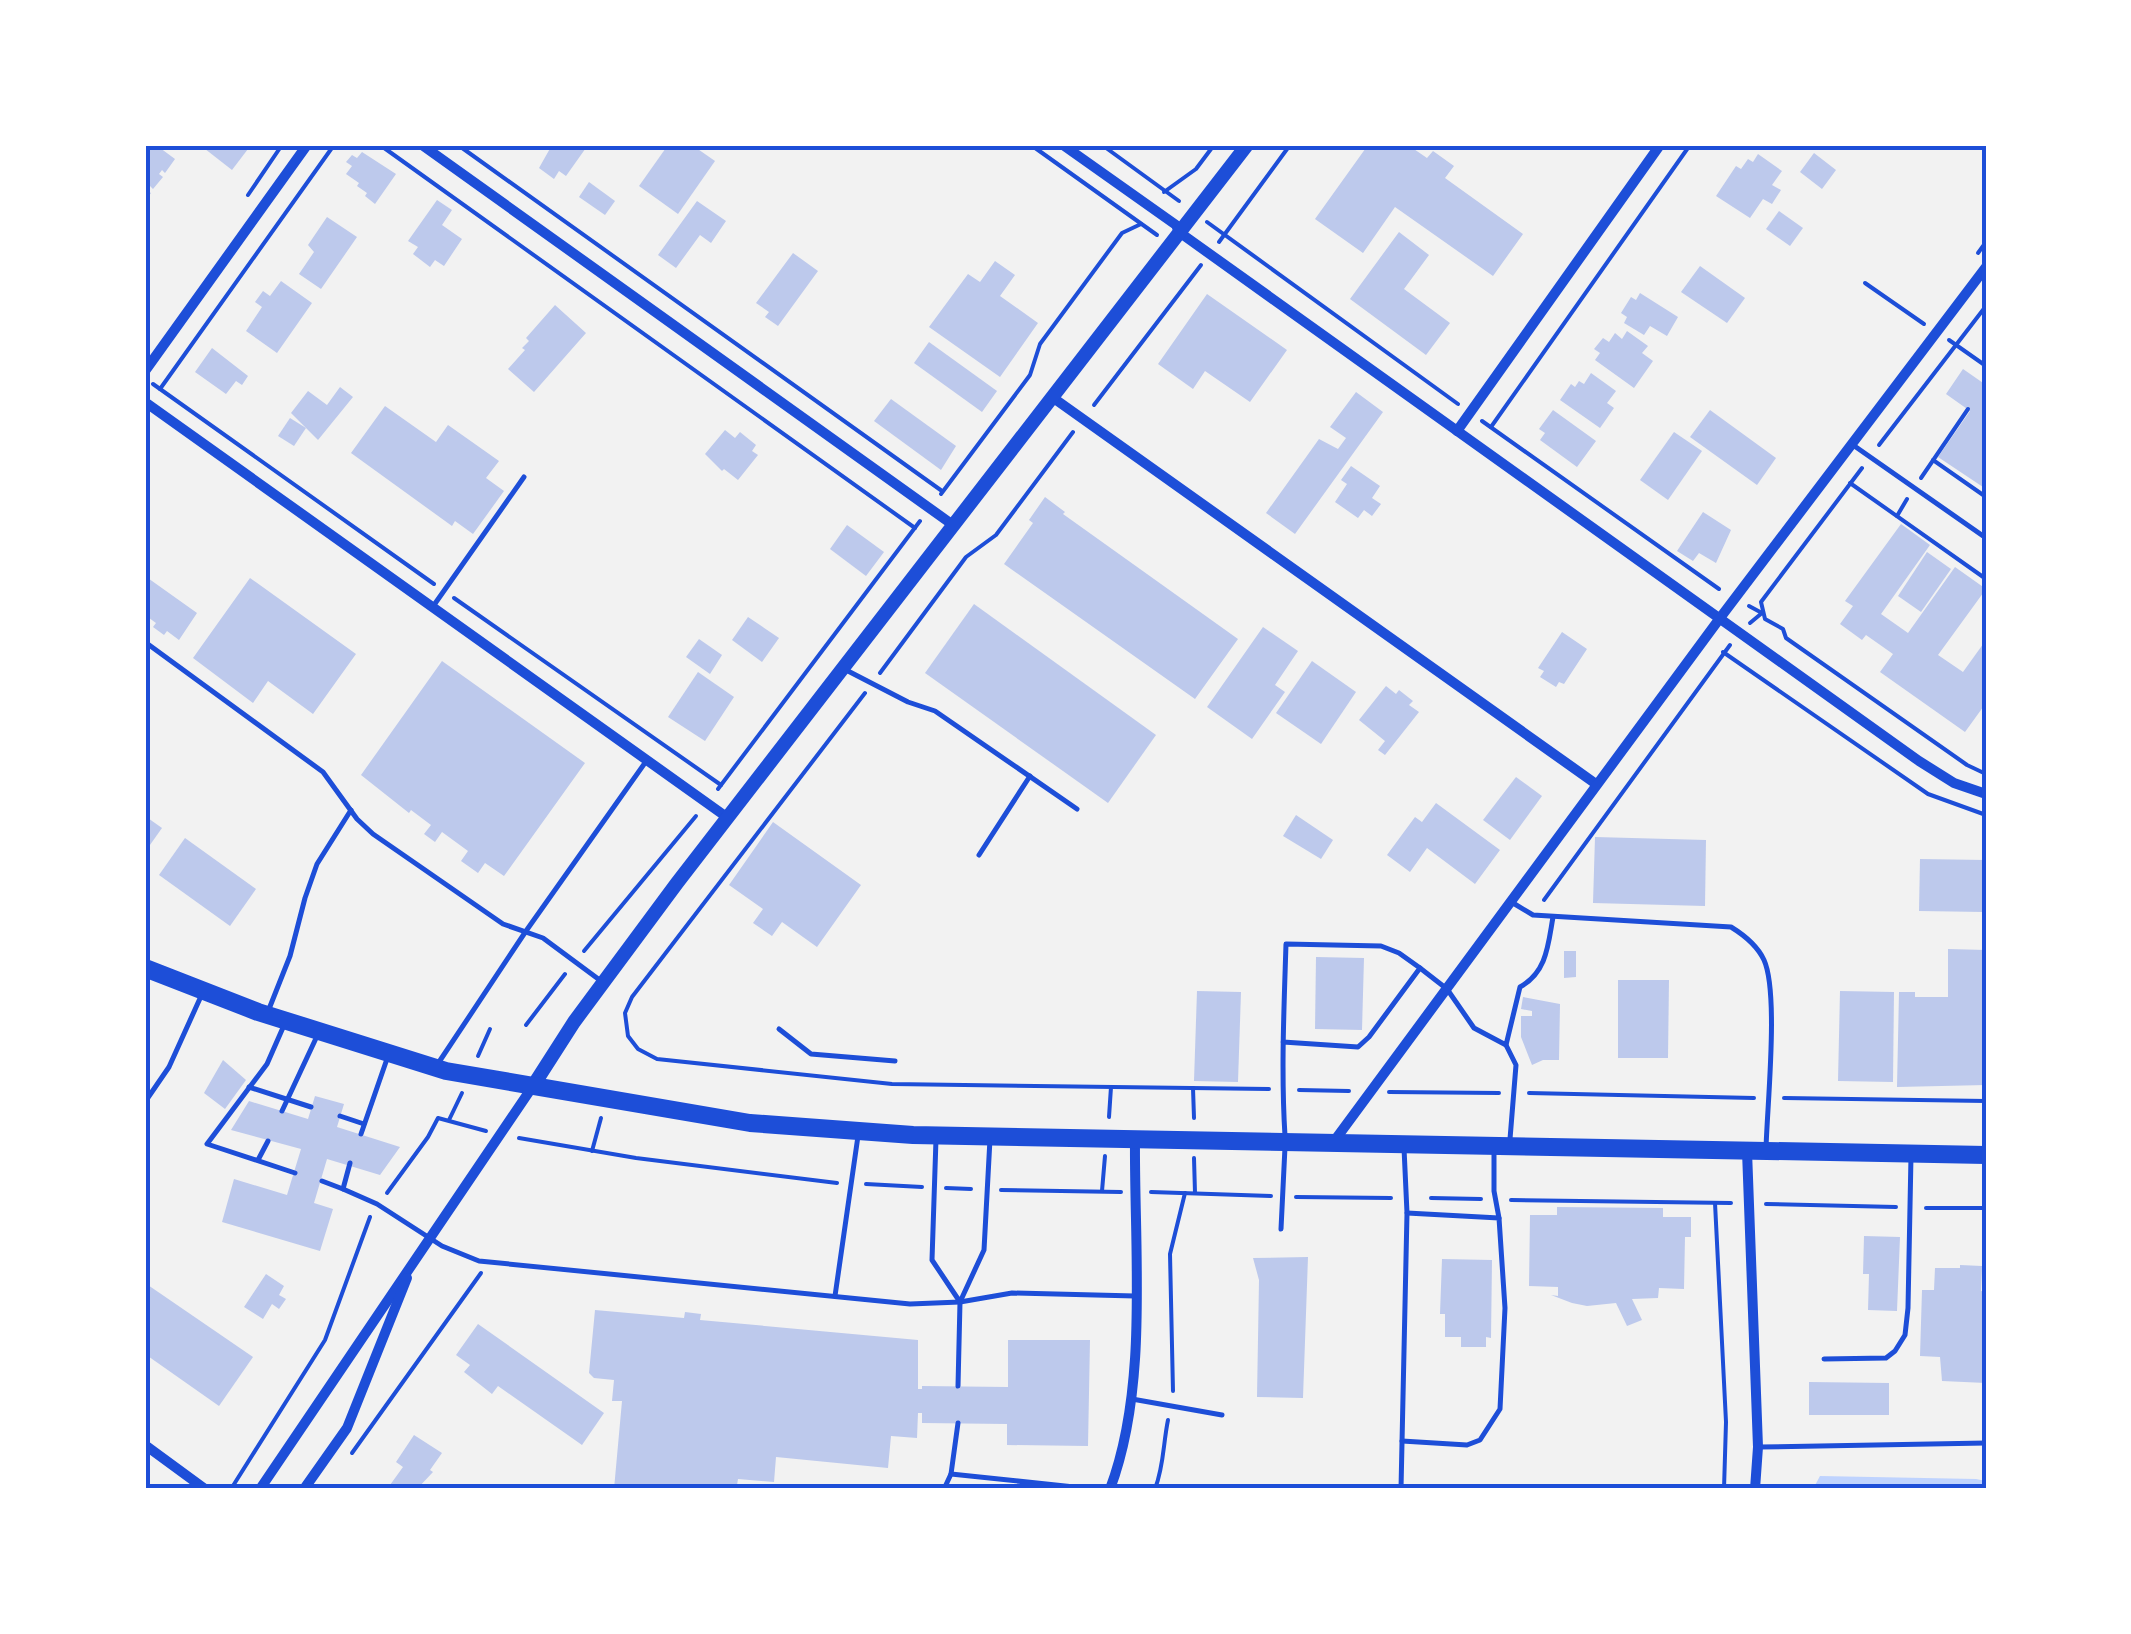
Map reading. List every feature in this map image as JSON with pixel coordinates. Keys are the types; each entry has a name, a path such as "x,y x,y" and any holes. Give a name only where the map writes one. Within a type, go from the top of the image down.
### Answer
{"highway":[{"path":"145,968 267,1014 435,1068 750,1123 936,1136 1986,1155"}],"street":[{"path":"145,372 307,145"},
{"path":"422,145 953,526"},
{"path":"1063,145 1176,225 1179,232 1209,254 1919,761 1954,784 1986,794"},
{"path":"260,1489 603,983 1246,145"},
{"path":"1457,431 1660,145"},
{"path":"1332,1144 1596,784 1986,267"},
{"path":"1052,397 1596,784"},
{"path":"145,402 728,818"},
{"path":"1110,1489 1120,1463 1132,1399 1135,1140"},
{"path":"1755,1489 1758,1447 1748,1204 1756,1151"},
{"path":"304,1489 346,1428 415,1258"},
{"path":"145,1445 205,1489"}],"lane":[{"path":"1852,444 1986,538"},
{"path":"432,607 524,477"},
{"path":"145,642 323,772 374,834 503,924 543,938 603,983"},
{"path":"843,668 935,710 1077,809"},
{"path":"435,1068 647,760"},
{"path":"979,856 1030,776"},
{"path":"267,1014 290,956 304,898 318,864 351,810"},
{"path":"1510,902 1533,915 1731,927 1748,938 1764,960 1771,995 1768,1098 1756,1151"},
{"path":"1506,1045 1520,987 1544,966 1553,917"},
{"path":"1281,1229 1286,944 1382,946 1399,953 1446,989 1474,1028 1506,1045 1516,1064 1496,1200 1505,1308 1500,1409 1480,1440 1468,1445 1402,1442"},
{"path":"1283,1042 1358,1046 1369,1037 1420,968"},
{"path":"145,1102 169,1067 203,991"},
{"path":"286,1019 266,1064 207,1144 295,1173"},
{"path":"779,1029 811,1054 895,1062"},
{"path":"282,1111 319,1031"},
{"path":"360,1134 389,1053"},
{"path":"249,1087 311,1107"},
{"path":"340,1116 364,1124"},
{"path":"835,1296 858,1132"},
{"path":"936,1136 932,1260 960,1302"},
{"path":"958,1386 960,1302 984,1250 990,1137"},
{"path":"258,1161 268,1140"},
{"path":"1401,1489 1404,1145"},
{"path":"1824,1358 1886,1358 1904,1335 1908,1308 1910,1154"},
{"path":"343,1189 350,1164"},
{"path":"322,1182 378,1204 442,1246 489,1262 910,1304 1012,1294 1135,1296"},
{"path":"1406,1214 1499,1218"},
{"path":"1132,1399 1222,1415"},
{"path":"944,1489 951,1474 958,1423"},
{"path":"1758,1447 1986,1444"},
{"path":"951,1474 1093,1489"}],"path":[{"path":"160,389 334,145"},
{"path":"380,145 915,528"},
{"path":"458,145 943,491"},
{"path":"1102,145 1734,599 1762,612"},
{"path":"526,1026 707,803 1030,376 1040,344 1122,233 1142,224 1155,210 1164,190 1196,168 1214,145"},
{"path":"1290,145 996,535 966,557 632,997 625,1014 628,1036 638,1049 657,1059 892,1084 1986,1102"},
{"path":"1491,427 1690,145"},
{"path":"1986,306 1761,602 1768,623 1782,629 1786,638 1967,765 1986,774"},
{"path":"1897,516 1968,409"},
{"path":"1933,460 1986,497"},
{"path":"1850,484 1986,578"},
{"path":"1533,915 1740,633 1762,612"},
{"path":"592,1152 607,1099"},
{"path":"231,1489 325,1340 363,1232 378,1204 404,1173 438,1118 592,1152 851,1184 1282,1197 1986,1208"},
{"path":"1155,1489 1164,1467 1163,1445 1174,1386 1170,1374 1170,1254 1185,1194"},
{"path":"1715,1203 1726,1422 1724,1489"},
{"path":"350,1456 489,1262"}],"water":[{"path":"1820,1476 1976,1479 1986,1481 1986,1489 1813,1489"}],"building":[{"path":"145,145 156,145 175,159 165,173 162,170 159,174 163,177 153,189 150,186 147,191 151,193 145,201"},
{"path":"200,145 251,145 232,170"},
{"path":"552,145 588,145 566,176 559,171 554,179 539,168"},
{"path":"668,145 692,145 715,161 678,214 639,186"},
{"path":"1368,145 1408,145 1427,158 1433,151 1454,166 1445,178 1523,234 1493,276 1395,207 1363,253 1315,219"},
{"path":"362,152 396,174 375,204 357,186 359,183 346,174 352,166 346,162"},
{"path":"1814,153 1836,170 1822,189 1800,172"},
{"path":"1758,154 1782,171 1772,185 1781,190 1772,204 1763,199 1750,218 1716,196 1736,166 1741,169"},
{"path":"589,182 615,201 605,215 579,197"},
{"path":"437,200 452,210 442,225 462,239 444,266 435,260 430,267 413,254 418,247 408,241"},
{"path":"697,201 726,221 711,243 700,235 676,268 658,255"},
{"path":"1779,211 1803,228 1790,246 1766,229"},
{"path":"327,217 357,237 321,289 299,274 314,252 308,245"},
{"path":"1399,232 1429,255 1404,289 1450,323 1426,355 1350,299"},
{"path":"793,253 818,271 778,326 765,317 769,312 756,303"},
{"path":"995,261 1015,275 1000,296 1038,323 1000,377 929,327 968,274 980,282"},
{"path":"1700,266 1745,298 1727,323 1681,292"},
{"path":"281,281 312,303 277,353 246,331 262,307 255,302 263,291 270,296"},
{"path":"1640,293 1678,317 1667,336 1650,326 1644,335 1624,323 1627,317 1621,313 1631,297 1636,300"},
{"path":"1207,294 1287,350 1250,402 1205,371 1193,389 1158,364"},
{"path":"555,305 586,333 534,392 508,369 525,350 522,348 529,341 526,338"},
{"path":"1627,331 1648,346 1642,353 1653,361 1634,388 1595,360 1600,353 1594,349 1603,338 1609,342 1615,333 1622,339"},
{"path":"929,342 997,391 982,412 914,363"},
{"path":"212,348 248,376 242,385 236,381 226,394 195,372"},
{"path":"1963,369 1986,385 1986,489 1938,457 1970,411 1946,394"},
{"path":"1591,373 1616,391 1607,403 1614,408 1600,428 1560,400 1571,384 1584,384"},
{"path":"340,387 353,397 318,440 291,413 308,391 327,405"},
{"path":"1356,392 1383,412 1295,534 1266,513 1319,439 1338,449 1346,438 1330,427"},
{"path":"891,399 956,446 941,470 874,421"},
{"path":"385,406 436,442 448,425 499,461 486,478 504,491 473,534 455,521 452,526 351,453"},
{"path":"1553,410 1596,441 1577,467 1540,440 1545,433 1539,429"},
{"path":"1710,410 1776,458 1757,485 1690,437"},
{"path":"290,418 306,428 294,446 278,436"},
{"path":"725,430 735,438 740,432 756,445 752,451 758,455 738,480 705,454"},
{"path":"1674,432 1702,451 1668,500 1640,480"},
{"path":"1351,466 1380,486 1372,498 1381,504 1372,516 1364,510 1358,518 1335,502 1347,484 1341,480"},
{"path":"1045,497 1063,514 1238,639 1195,699 1004,564 1033,523 1029,520"},
{"path":"1703,512 1731,530 1716,563 1699,553 1693,561 1677,551"},
{"path":"1901,524 1930,545 1881,614 1908,633 1955,567 1986,589 1938,655 1963,672 1986,640 1986,703 1965,732 1880,672 1893,654 1866,635 1862,640 1840,624 1853,606 1845,601"},
{"path":"847,525 884,552 866,576 830,549"},
{"path":"1927,552 1951,569 1921,612 1898,596"},
{"path":"145,576 197,613 179,640 153,627 156,623 145,615"},
{"path":"250,578 356,654 313,714 268,681 253,703 193,658"},
{"path":"974,604 1156,735 1108,803 925,673"},
{"path":"748,617 779,638 762,662 732,640"},
{"path":"1263,627 1298,651 1275,685 1285,692 1252,739 1207,707"},
{"path":"1562,632 1587,649 1564,684 1559,682 1556,687 1540,677 1544,671 1538,668"},
{"path":"699,639 722,655 710,674 686,657"},
{"path":"442,661 585,763 504,876 485,863 478,873 461,861 468,851 442,832 435,842 424,834 431,825 411,810 409,813 361,775"},
{"path":"1312,661 1356,692 1321,744 1276,713"},
{"path":"698,672 734,697 705,741 668,717"},
{"path":"1386,686 1413,701 1409,705 1419,712 1385,755 1378,750 1385,741 1359,720"},
{"path":"1516,777 1542,796 1510,840 1483,820"},
{"path":"1436,803 1500,850 1475,884 1427,848 1410,872 1387,855 1415,817 1422,822"},
{"path":"1296,815 1333,840 1321,859 1283,836"},
{"path":"145,816 162,828 145,852"},
{"path":"773,822 861,885 817,947 782,922 772,936 753,923 763,909 729,885"},
{"path":"1595,837 1706,840 1705,906 1593,903"},
{"path":"185,838 256,889 230,926 159,875"},
{"path":"1920,859 1986,860 1984,912 1919,911"},
{"path":"1948,949 1986,950 1986,1085 1897,1087 1899,992 1915,992 1915,997 1948,997"},
{"path":"1564,951 1576,951 1576,977 1564,978"},
{"path":"1316,957 1364,958 1362,1030 1315,1029"},
{"path":"1618,980 1669,980 1668,1058 1618,1058"},
{"path":"1197,991 1241,992 1238,1082 1194,1081"},
{"path":"1840,991 1894,992 1893,1082 1838,1081"},
{"path":"1523,997 1560,1004 1559,1060 1532,1065 1521,1037 1521,1016 1532,1016 1532,1011 1521,1009"},
{"path":"223,1060 246,1080 225,1109 204,1093"},
{"path":"315,1096 344,1104 337,1127 400,1147 380,1175 327,1159 314,1203 333,1209 320,1251 222,1222 234,1179 287,1195 301,1149 231,1130 249,1101 308,1119"},
{"path":"1557,1207 1663,1208 1663,1217 1691,1217 1691,1237 1685,1237 1684,1289 1659,1288 1658,1298 1632,1299 1642,1320 1627,1326 1616,1303 1587,1306 1551,1295 1558,1296 1558,1287 1529,1286 1530,1215 1557,1215"},
{"path":"1864,1236 1900,1237 1897,1311 1868,1310 1869,1274 1863,1274"},
{"path":"1308,1257 1303,1398 1257,1397 1259,1280 1253,1258"},
{"path":"1442,1259 1492,1260 1491,1338 1486,1337 1486,1347 1461,1347 1461,1337 1445,1337 1445,1314 1440,1314"},
{"path":"1982,1266 1981,1291 1986,1292 1986,1383 1942,1381 1940,1357 1920,1356 1922,1290 1934,1290 1935,1268"},
{"path":"266,1274 284,1286 279,1295 286,1299 279,1309 272,1304 263,1319 244,1307"},
{"path":"145,1283 253,1357 219,1406 145,1354"},
{"path":"595,1310 684,1318 685,1312 701,1314 700,1320 918,1340 918,1389 1008,1387 1008,1340 1090,1340 1088,1446 1007,1445 1007,1424 922,1423 922,1413 918,1413 917,1438 891,1436 888,1468 776,1457 774,1482 738,1479 737,1485 747,1489 614,1489 622,1401 612,1401 614,1380 594,1378 589,1373"},
{"path":"478,1324 604,1413 582,1445 498,1386 492,1394 464,1372 470,1365 456,1355"},
{"path":"1809,1382 1889,1383 1889,1415 1809,1415"},
{"path":"414,1435 442,1453 430,1470 433,1472 417,1489 395,1489 390,1485 403,1467 396,1462"}]}
